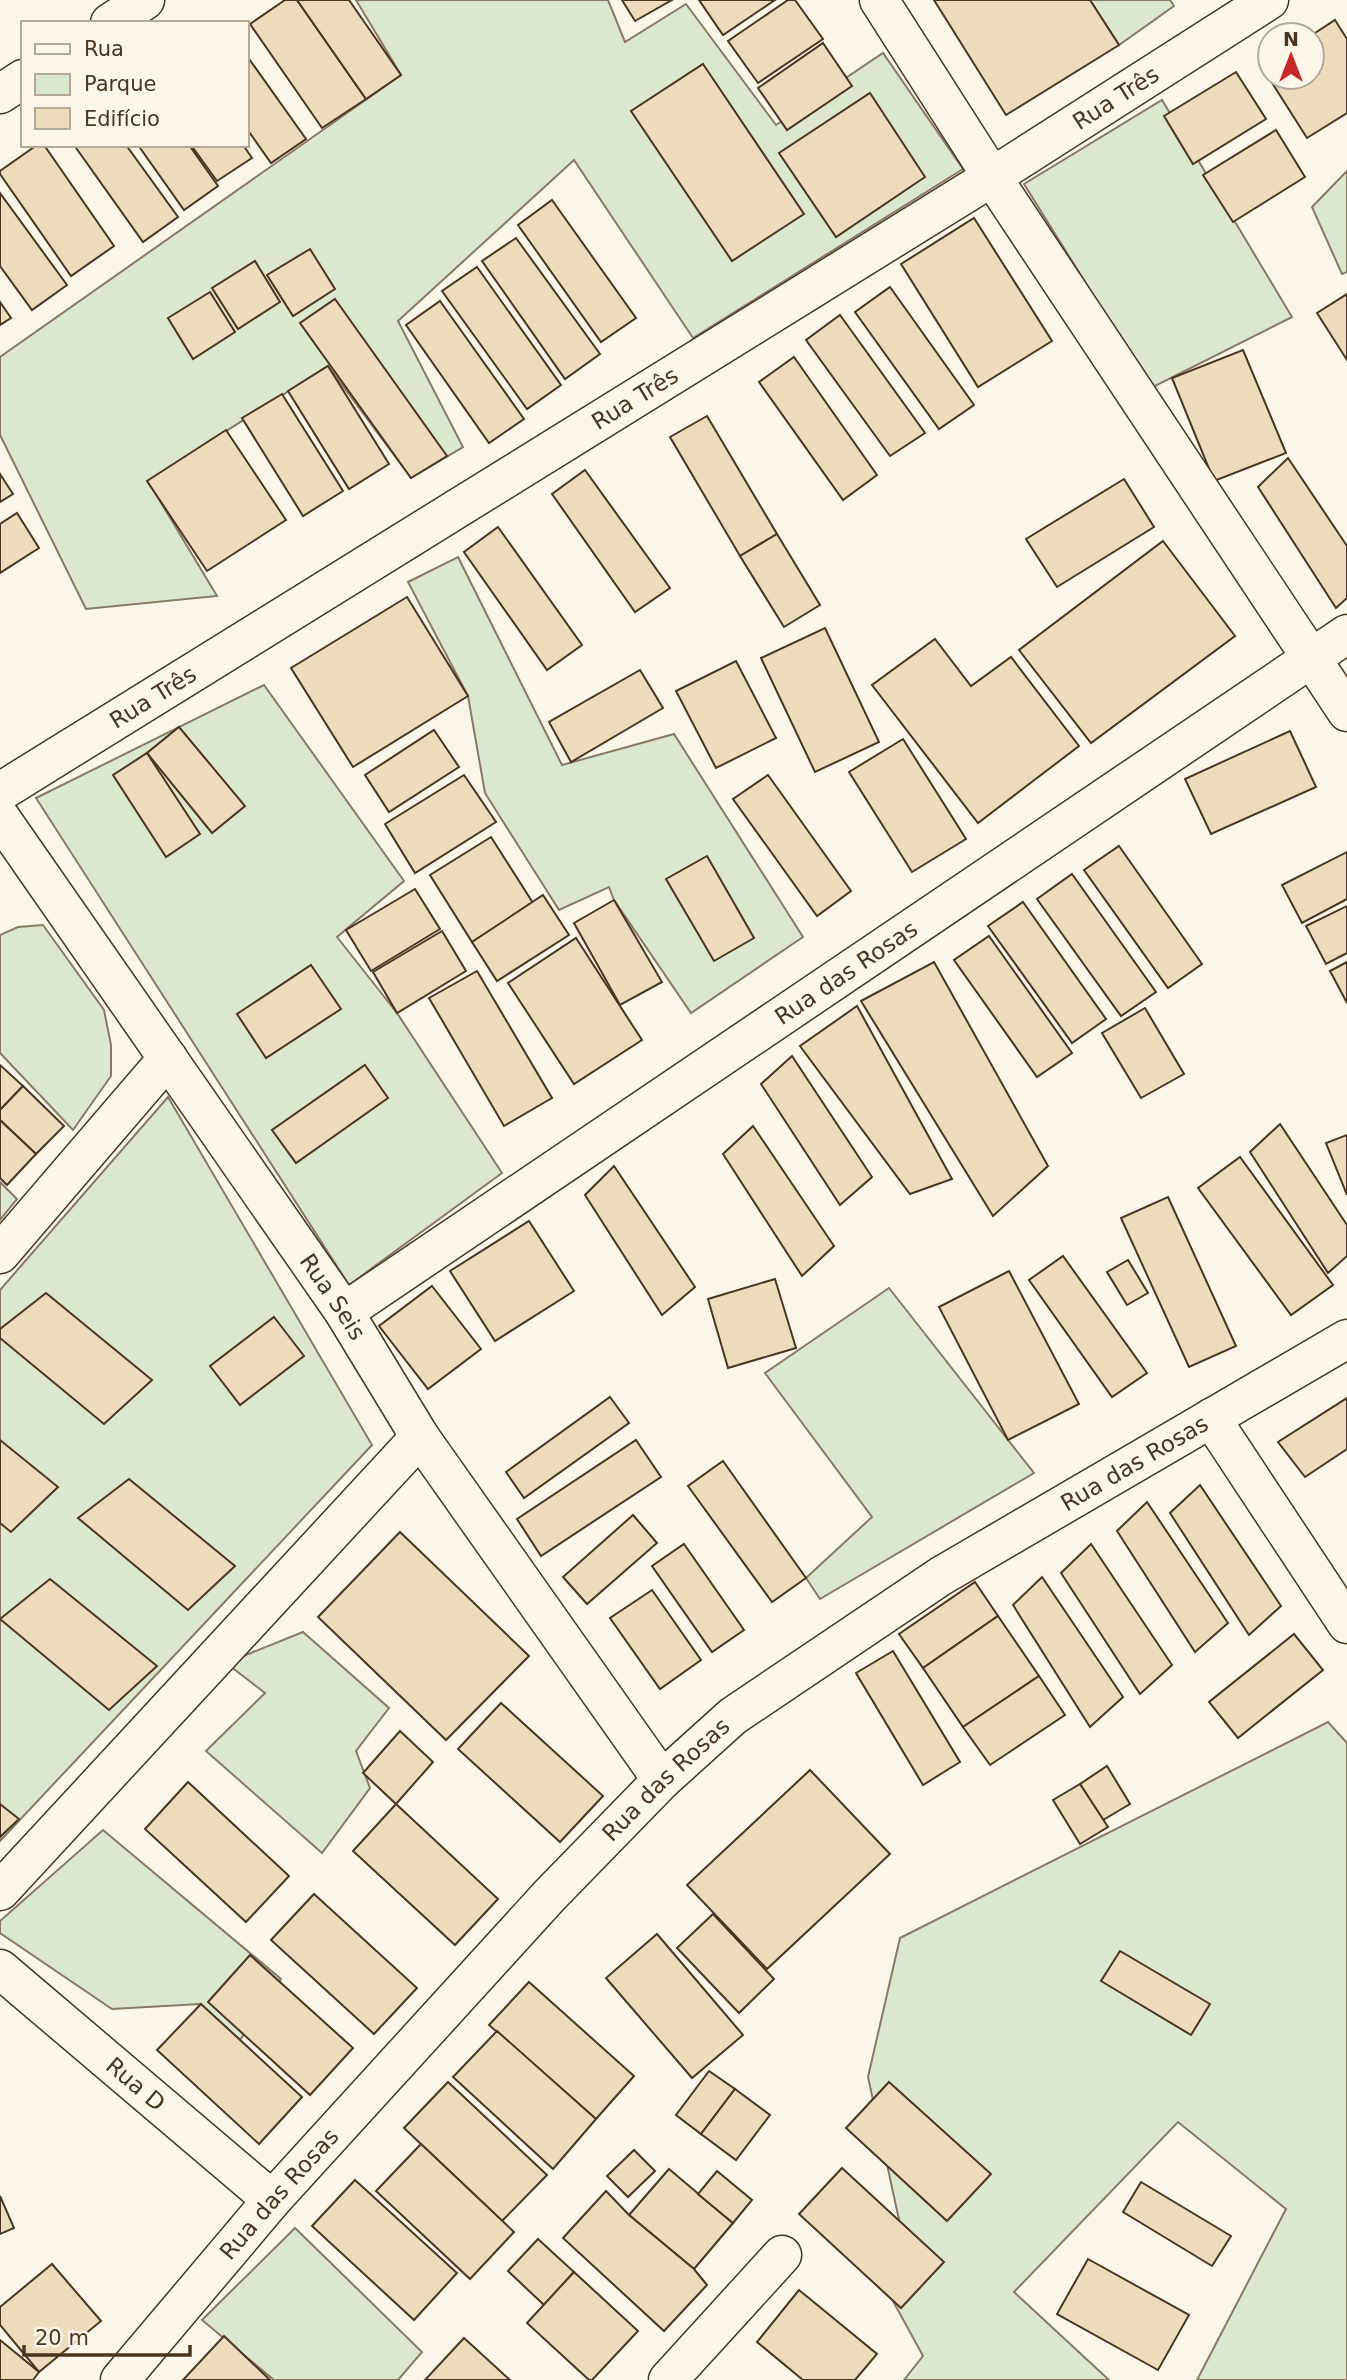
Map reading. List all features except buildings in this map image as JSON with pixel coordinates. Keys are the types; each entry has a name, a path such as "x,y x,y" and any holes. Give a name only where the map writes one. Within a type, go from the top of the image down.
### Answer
{"street":[{"path":"113,21 145,0"},
{"path":"879,0 992,177 1347,712"},
{"name":"Rua Três","path":"0,792 992,177 1269,0"},
{"path":"0,94 21,80"},
{"name":"Rua das Rosas","path":"344,1312 1347,634"},
{"name":"Rua Seis","path":"0,817 344,1312 420,1437 662,1780"},
{"path":"0,1254 169,1058"},
{"name":"Rua das Rosas","path":"120,2380 272,2200 550,1895 662,1780 733,1716 941,1576 1347,1339"},
{"path":"1210,1418 1347,1623"},
{"path":"0,1891 420,1437"},
{"name":"Rua D","path":"0,1969 272,2200"},
{"path":"668,2380 782,2255"}],"green space":[{"path":"356,0 608,0 625,42 686,4 776,125 883,53 963,169 693,338 574,160 398,321 463,447 411,478 328,366 148,481 217,596 86,609 0,435 0,357 401,75"},
{"path":"1090,0 1170,0 1174,6 1119,45"},
{"path":"1162,100 1292,317 1151,388 1024,184"},
{"path":"1347,171 1347,272 1342,274 1312,207"},
{"path":"458,557 562,765 674,734 803,937 691,1013 614,900 609,887 559,910 485,793 468,696 408,582"},
{"path":"264,685 404,881 337,937 397,1013 502,1173 349,1285 36,798"},
{"path":"43,925 104,1010 111,1045 111,1076 73,1130 0,1053 0,935 18,927"},
{"path":"168,1097 372,1445 0,1841 0,1290"},
{"path":"0,1182 17,1199 0,1220"},
{"path":"889,1288 1034,1473 820,1599 806,1578 872,1517 765,1373"},
{"path":"303,1632 389,1708 356,1751 370,1788 322,1853 206,1751 265,1693 226,1663"},
{"path":"1328,1722 1347,1743 1347,2380 1197,2380 1286,2209 1178,2122 1014,2292 1109,2380 904,2380 923,2356 881,2279 903,2238 868,2077 900,1938"},
{"path":"103,1830 281,1979 240,2040 200,2004 112,2009 0,1933 0,1921"},
{"path":"295,2228 422,2352 398,2380 274,2380 202,2320"}]}
